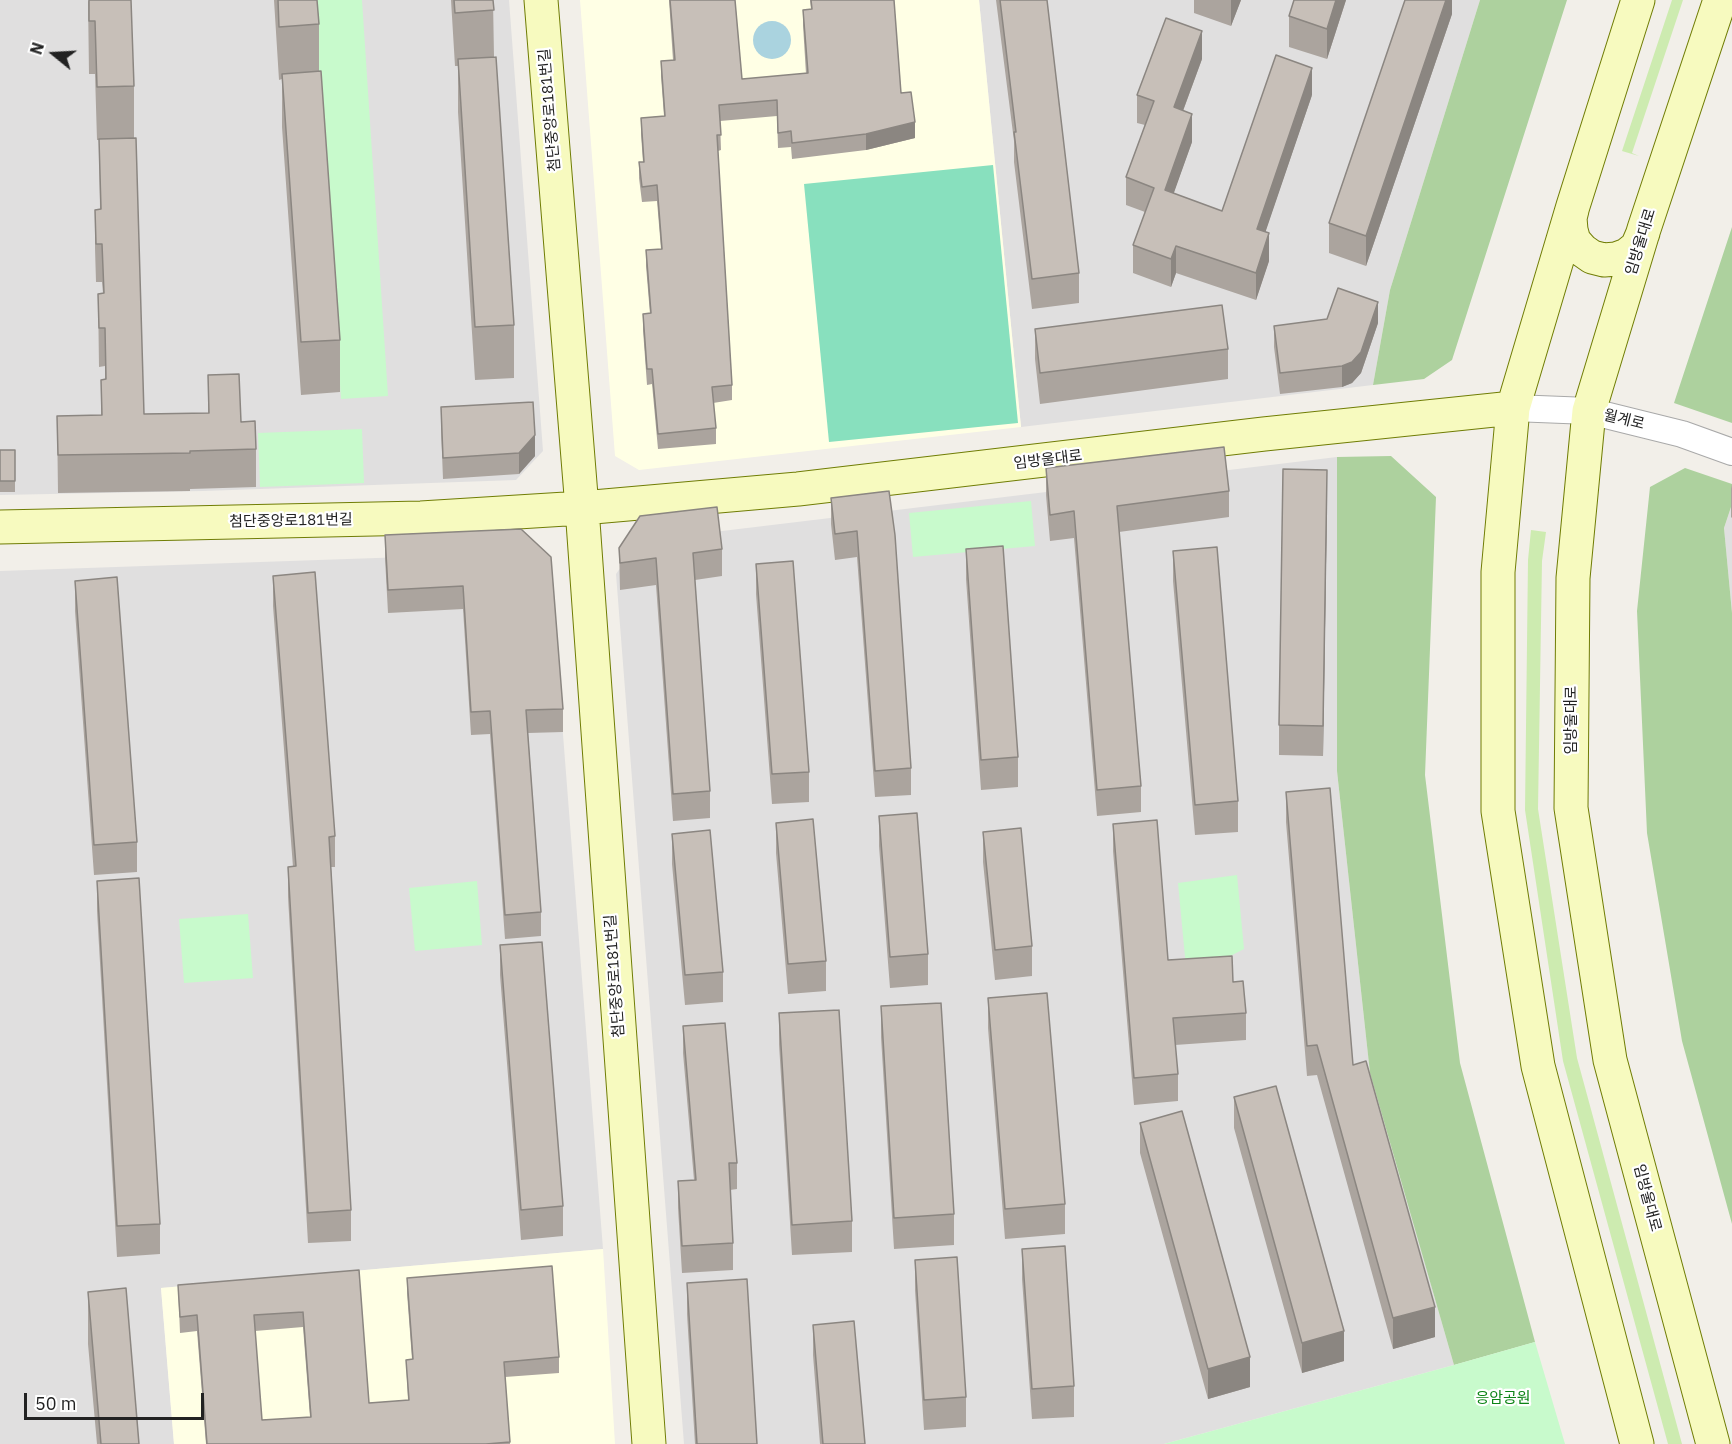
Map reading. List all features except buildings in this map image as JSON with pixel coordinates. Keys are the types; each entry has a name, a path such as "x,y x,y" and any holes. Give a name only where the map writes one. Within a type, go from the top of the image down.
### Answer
{"main road":[{"name":"첨단중앙로181번길","path":"541,0 582,508 649,1444"},
{"path":"1637,1444 1538,1066 1498,811 1498,572 1513,408 1573,206 1638,0"},
{"name":"임방울대로","path":"1713,1444 1610,1060 1571,808 1573,578 1589,411 1644,229 1720,0"},
{"path":"1573,206 1570,230 1574,241 1592,257 1604,260 1627,255 1636,247 1644,229"},
{"name":"임방울대로","path":"582,508 798,489 1264,434 1513,408"},
{"name":"첨단중앙로181번길","path":"0,527 421,518 582,508"}],"street":[{"name":"월계로","path":"1513,408 1589,411 1682,434 1732,452"}],"shaded area":[{"path":"0,0 509,0 543,451 516,480 203,491 0,495"},
{"path":"580,0 979,0 1021,427 639,470 615,456"},
{"path":"979,0 1480,0 1390,290 1373,385 1021,427"},
{"path":"1337,457 1337,771 1370,1073 1454,1365 1164,1444 684,1444 616,574 639,541"},
{"path":"1732,504 1732,613 1724,528"},
{"path":"521,553 551,580 603,1249 161,1288 174,1444 0,1444 0,571"},
{"path":"603,1249 615,1444 174,1444 161,1288"}],"green space":[{"path":"314,0 362,0 388,396 341,399"},
{"path":"1480,0 1567,0 1452,360 1424,379 1373,385 1390,290"},
{"path":"1672,0 1683,0 1632,153 1639,156 1622,151"},
{"path":"993,165 1018,423 829,442 804,184"},
{"path":"1732,227 1732,423 1674,403"},
{"path":"362,429 364,483 260,487 258,433"},
{"path":"1391,456 1436,497 1425,775 1460,1063 1535,1342 1454,1365 1370,1073 1337,771 1337,457"},
{"path":"1685,468 1732,484 1732,504 1724,528 1732,613 1732,1224 1682,1041 1647,833 1637,611 1650,487"},
{"path":"1031,501 1035,546 913,557 909,513"},
{"path":"1531,530 1546,532 1542,561 1538,809 1577,1058 1682,1444 1668,1444 1563,1061 1525,810 1528,560"},
{"path":"1237,875 1244,949 1187,978 1178,883"},
{"path":"477,881 482,945 415,951 409,888"},
{"path":"248,914 253,978 184,983 179,919"},
{"name":"응암공원","path":"1535,1342 1565,1444 1164,1444 1454,1365"}],"water":[{"path":"772,21 786,26 791,40 786,54 772,59 758,54 753,40 758,26"}]}
